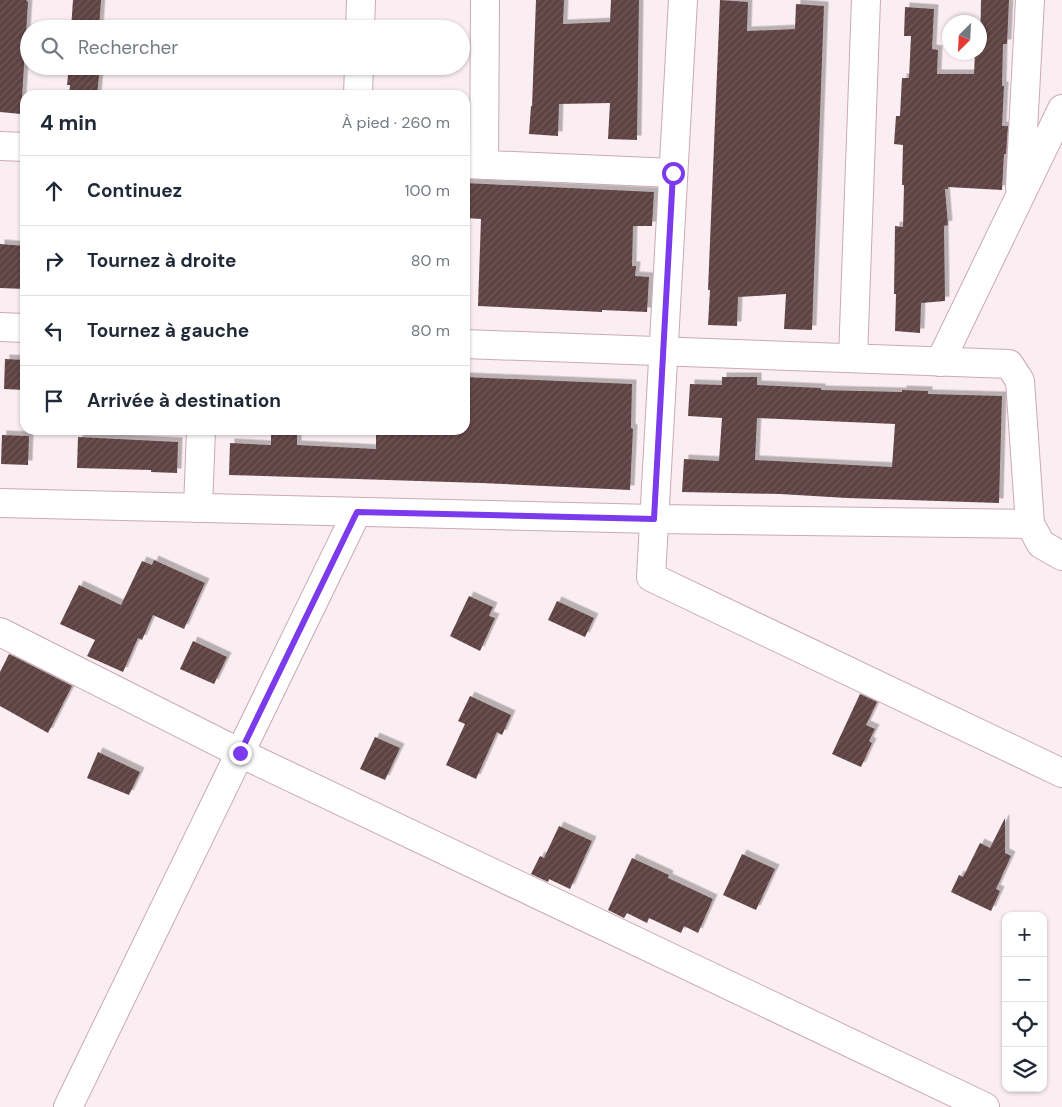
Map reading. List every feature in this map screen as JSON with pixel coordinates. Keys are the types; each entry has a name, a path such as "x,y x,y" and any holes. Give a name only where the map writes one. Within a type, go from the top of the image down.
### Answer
{"street":[{"path":"360,20 361,0"},
{"path":"485,0 475,165 673,173"},
{"path":"682,0 651,577 1062,773"},
{"path":"853,358 866,0"},
{"path":"1019,198 1030,0"},
{"path":"358,90 359,75"},
{"path":"940,362 1062,109"},
{"path":"0,146 20,147"},
{"path":"0,327 20,328"},
{"path":"470,344 1008,364 1020,381 1030,524 1041,544 1062,556"},
{"path":"198,508 201,435"},
{"path":"0,503 654,519 1030,524"},
{"path":"68,1107 357,512"},
{"path":"0,632 240,753 985,1107"}],"building":[{"path":"0,0 26,0 28,2 27,20 20,20 20,75 23,75 22,90 20,90 20,114 0,112"},
{"path":"73,0 101,0 100,20 72,20"},
{"path":"536,0 564,0 563,24 610,22 611,0 639,0 637,140 608,139 610,103 559,104 558,136 529,134 532,106"},
{"path":"720,0 748,2 747,31 795,29 796,4 824,6 812,330 784,329 786,294 738,297 737,326 708,325"},
{"path":"981,0 1009,0 1007,44 1003,44 1002,86 1004,86 1002,126 1008,126 1002,190 948,187 948,189 945,189 948,225 944,226 945,301 921,303 920,333 895,331 895,226 903,227 904,185 902,185 903,145 894,144 896,116 900,116 902,78 909,78 911,36 904,36 905,7 934,9 932,49 938,50 937,74 974,74 975,60 987,60 987,15 981,15"},
{"path":"68,75 99,75 98,90 70,90 70,85 67,85"},
{"path":"470,183 654,192 652,226 633,226 632,266 636,266 635,276 649,277 647,312 602,310 602,312 478,306 481,219 470,218"},
{"path":"0,244 20,246 20,289 0,288"},
{"path":"5,359 20,360 20,390 4,389"},
{"path":"470,377 632,384 631,428 633,429 630,490 229,475 230,443 271,445 271,435 297,435 297,445 376,449 376,435 470,435"},
{"path":"722,377 757,377 757,385 821,388 821,390 902,392 902,390 928,391 928,394 1002,396 999,503 682,492 684,459 719,461 722,418 688,416 690,384 722,385","holes":["757,418 895,424 892,467 755,460"]},
{"path":"2,435 29,436 28,465 1,464"},
{"path":"78,437 178,442 177,473 151,472 151,470 77,468"},
{"path":"154,560 205,583 184,629 153,615 142,640 138,638 123,672 87,656 95,640 60,624 79,585 121,605 142,561 152,565"},
{"path":"469,596 493,607 489,616 495,618 480,651 450,636"},
{"path":"557,601 594,618 585,637 548,620"},
{"path":"193,641 227,657 214,684 180,669"},
{"path":"9,654 72,686 48,733 0,706 0,672"},
{"path":"860,694 877,702 866,725 875,729 869,741 872,743 861,767 832,754"},
{"path":"470,696 511,715 502,735 497,732 476,779 446,765 465,724 458,721"},
{"path":"375,737 400,748 385,780 360,769"},
{"path":"98,752 140,772 129,795 87,778"},
{"path":"1005,818 1005,853 1011,856 996,889 1000,891 991,911 951,892 959,875 963,877 980,843 990,848"},
{"path":"559,826 592,841 570,889 549,879 548,882 531,874 540,856 544,858"},
{"path":"742,854 775,869 756,910 723,895"},
{"path":"632,858 669,875 668,878 713,899 698,933 684,926 681,933 649,918 647,923 627,913 624,918 608,910"}],"route":[{"path":"240,753 357,512 654,519 673,173"}]}
